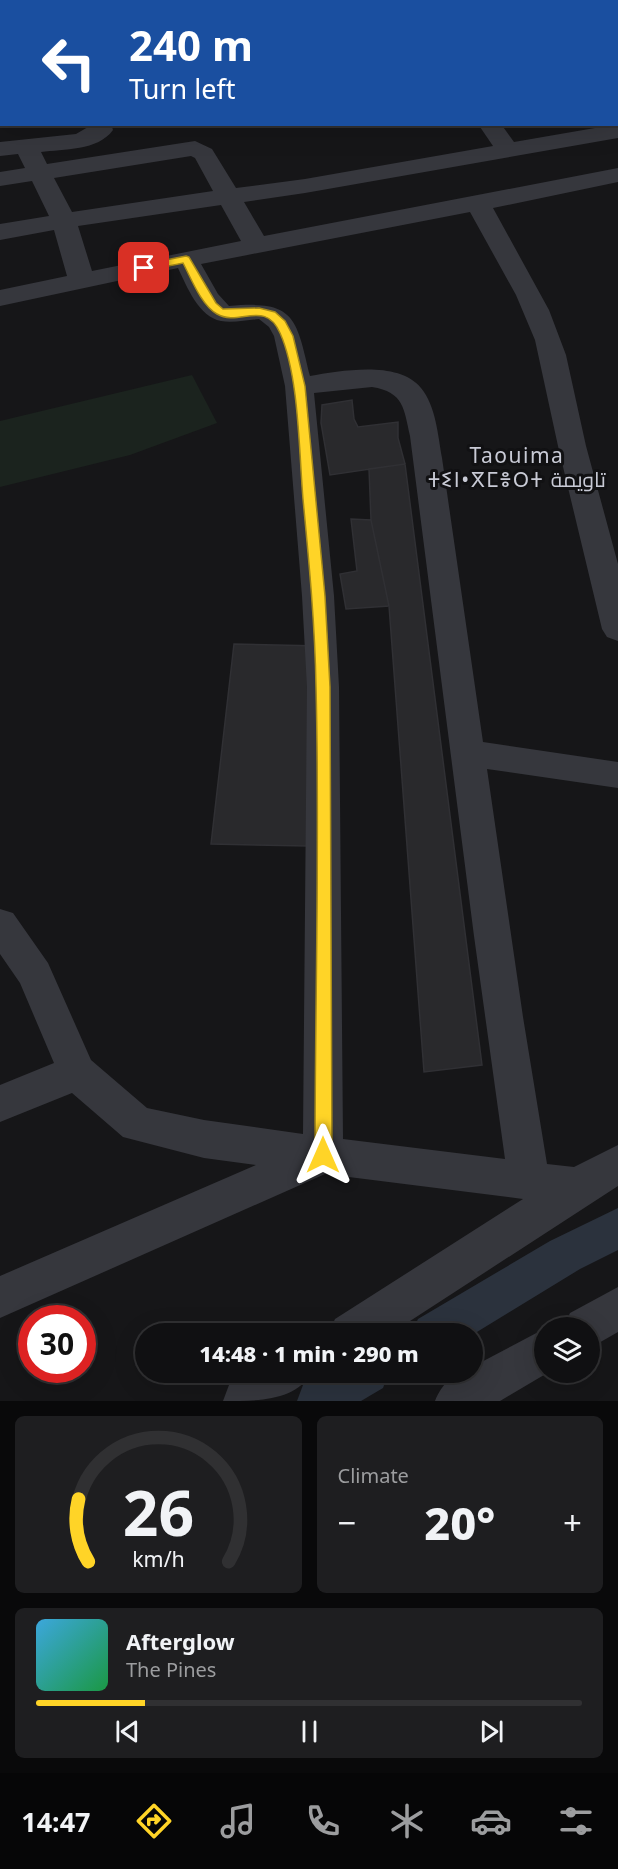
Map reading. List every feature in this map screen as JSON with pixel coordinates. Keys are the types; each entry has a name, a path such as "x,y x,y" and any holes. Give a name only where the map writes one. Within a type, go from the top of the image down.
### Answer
{"street":[{"path":"0,149 82,140 101,130 100,126"},
{"path":"490,126 507,149"},
{"path":"0,297 256,245 421,190 507,149 617,128"},
{"path":"26,146 64,220 82,281"},
{"path":"0,179 195,148 204,154 256,245"},
{"path":"0,232 64,220 228,197 421,190 479,205 618,176"},
{"path":"479,205 496,241 529,294 551,349 572,447 608,578 618,629"},
{"path":"186,259 212,304 219,311 224,314 259,312 271,314 281,323 287,336 299,386 318,596 323,687 323,1155"},
{"path":"299,386 372,378 389,381 411,394 416,404 428,464 510,1067 529,1179"},
{"path":"469,753 618,775"},
{"path":"0,924 35,974 77,1072 99,1094 137,1124 204,1139 578,1187"},
{"path":"0,1104 77,1072"},
{"path":"0,1297 323,1155"},
{"path":"367,1323 578,1187 618,1164"},
{"path":"600,1319 618,1308"},
{"path":"457,1401 534,1357"},
{"path":"245,1401 273,1383"}],"shaded area":[{"path":"192,375 217,423 130,455 0,487 0,421"}],"building":[{"path":"352,400 354,419 358,427 398,422 398,438 405,464 330,475 321,423 322,405"},
{"path":"405,464 482,1065 424,1072 389,606 371,520 369,469"},
{"path":"351,519 371,520 389,606 346,609 340,574 357,571"},
{"path":"234,644 321,646 308,846 211,844"}],"waterway":[{"path":"451,1323 565,1255 618,1228"},
{"path":"319,1401 349,1383"}],"district":[{"name":"Taouima ⵜⵉⵏ•ⴳⵎⴻⵔⵜ تاويمة","path":"517,467"}],"route":[{"path":"144,268 186,259 212,304 219,311 224,314 259,312 271,314 281,323 287,336 299,386 318,596 323,687 323,1155"}]}
